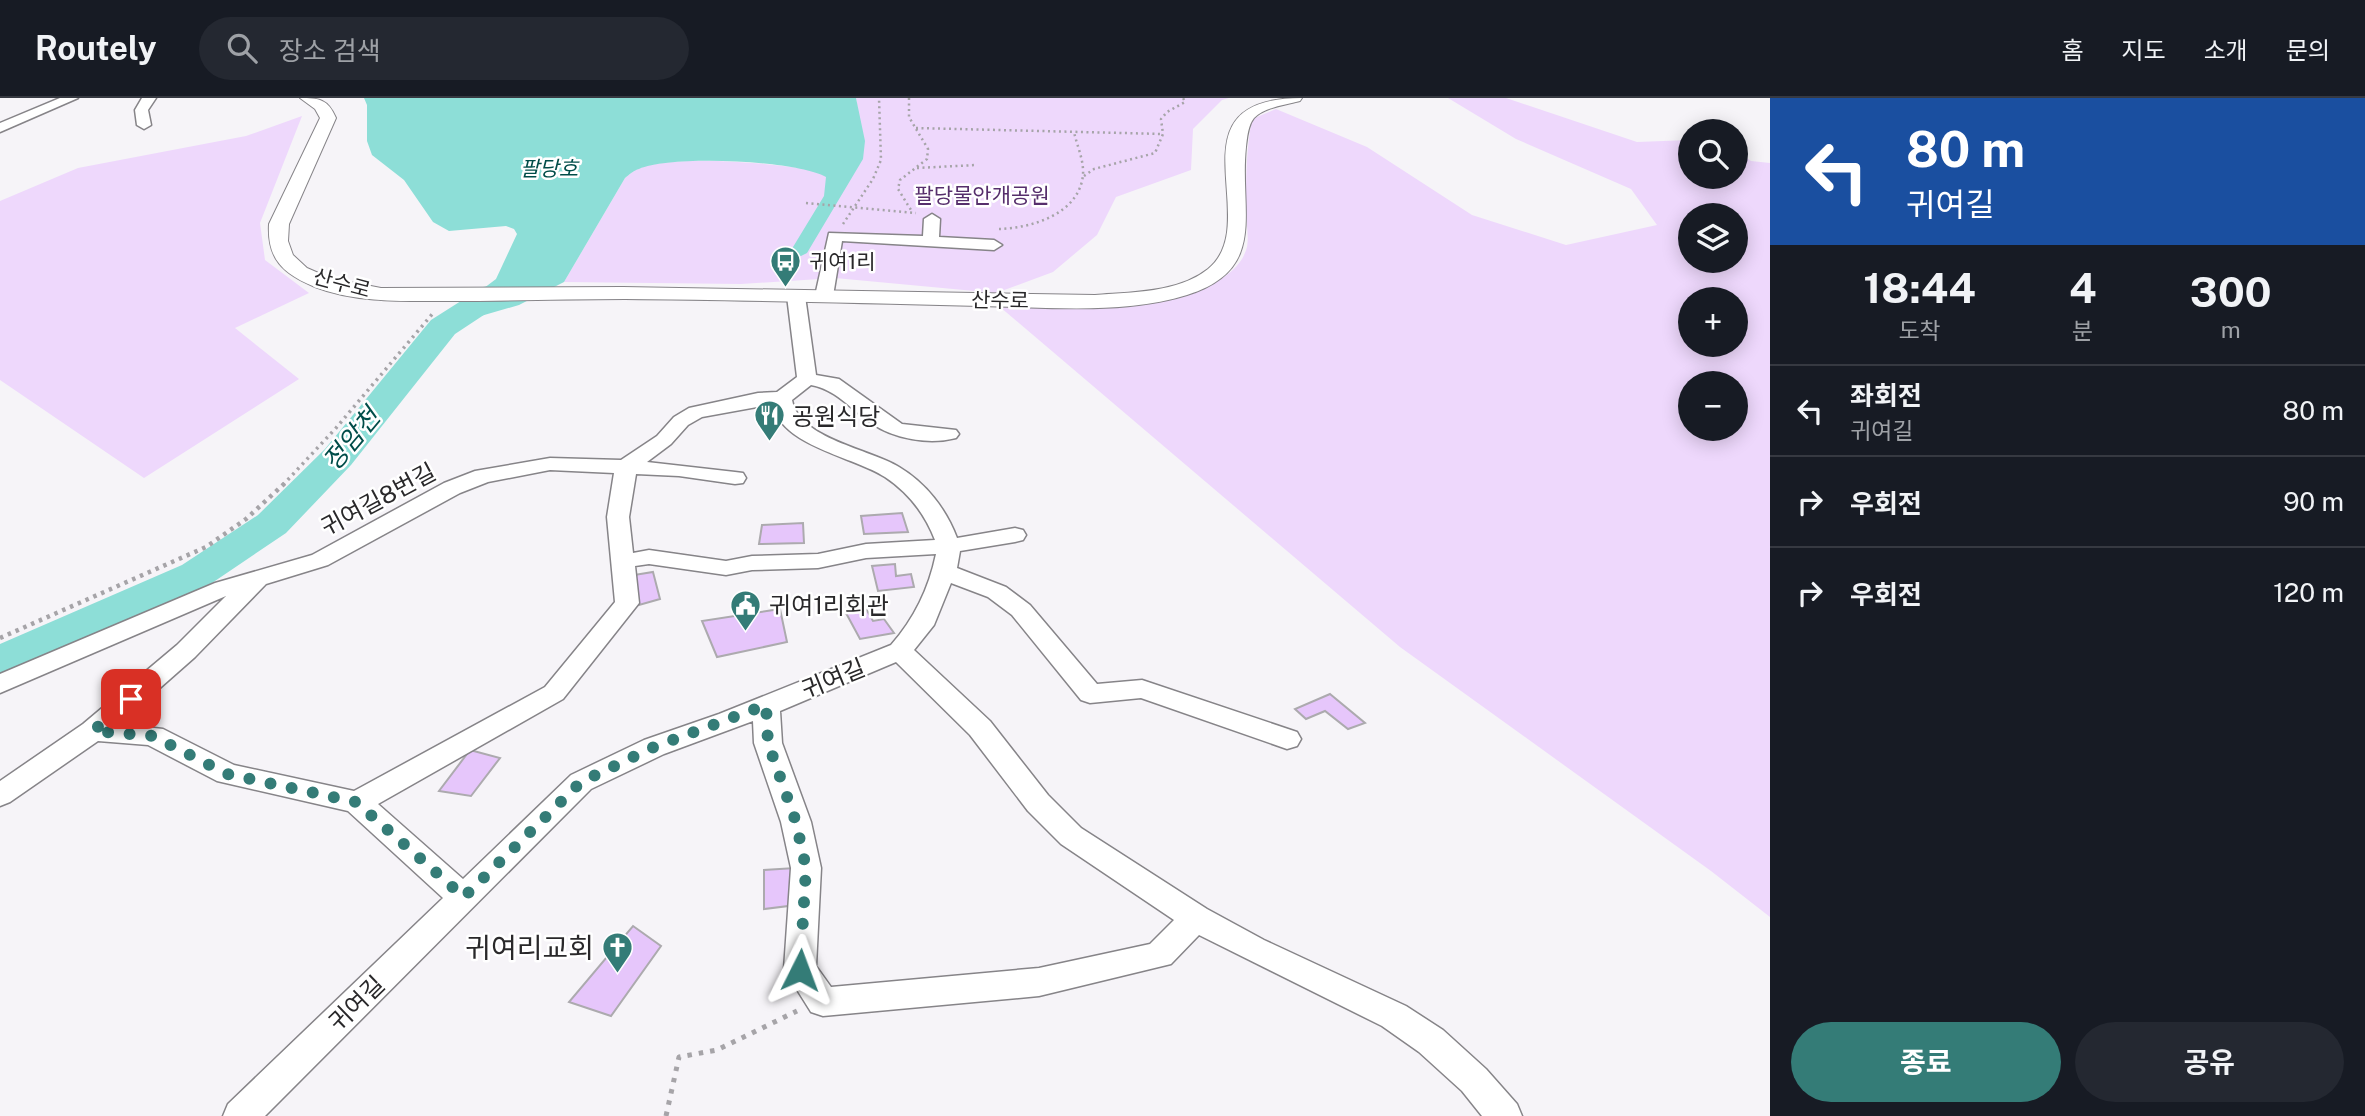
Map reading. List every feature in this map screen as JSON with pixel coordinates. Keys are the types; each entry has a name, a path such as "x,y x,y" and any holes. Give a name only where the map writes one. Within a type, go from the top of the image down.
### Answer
{"main road":[{"name":"산수로","path":"307,98 326,110 328,118 279,224 278,241 284,258 300,272 324,283 381,293 452,295 622,293 1096,302 1158,294 1207,280 1224,268 1233,256 1237,241 1237,144 1240,127 1245,117 1256,110 1294,98"}],"street":[{"path":"0,128 71,98"},
{"path":"144,125 140,114 149,98"},
{"path":"931,242 932,219"},
{"path":"824,296 835,236 931,242 992,237"},
{"path":"796,296 807,379"},
{"path":"356,802 555,693 627,603 625,561 618,517 626,467 664,440 681,421 696,412 749,400 782,398 807,379 832,383 879,419 897,429 921,434 949,434"},
{"path":"782,398 784,410 795,424 818,440 891,471 916,491 938,518 949,545"},
{"name":"귀여길8번길","path":"0,684 224,588 320,560 452,488 483,476 550,464 679,470 735,478"},
{"path":"625,561 649,557 726,568 752,563 818,561 866,551 949,545 1015,535"},
{"name":"귀여길","path":"240,1116 581,782 654,747 900,651 922,625 944,572 949,545"},
{"path":"944,572 997,592 1020,610 1090,694 1142,689 1287,739"},
{"path":"0,795 93,731 186,650 259,577"},
{"path":"900,651 980,728 1038,803 1071,836 1196,918 1253,949 1394,1016 1432,1041 1474,1080 1504,1116"},
{"path":"766,705 768,743 796,822 806,868 800,970 823,1002 1039,982 1127,963 1160,955 1196,918"},
{"path":"93,731 153,736 227,774 356,802 464,897"}],"path":[{"path":"835,236 880,165 883,152 877,116 879,98"},
{"path":"909,98 909,117 928,149 927,159 901,180 898,189 911,211"},
{"path":"1084,176 1094,169 1154,153 1163,134 1161,119 1167,112 1185,102 1183,98"},
{"path":"916,128 1163,134"},
{"path":"992,237 1062,211 1076,197 1084,176 1074,132"},
{"path":"916,168 976,165"},
{"path":"806,203 911,211 932,219"},
{"path":"0,638 206,547 246,519 291,476 452,295"},
{"path":"666,1116 678,1057 717,1050 780,1017 823,1002"}],"green space":[{"name":"팔당물안개공원","path":"856,98 1229,98 1222,100 1193,129 1191,170 1116,197 1097,235 1053,272 996,293 835,278 741,284 564,282 625,178 635,170 676,161 700,161 812,170 858,111"},
{"path":"1448,98 1506,98 1637,142 1678,140 1678,189 1748,189 1748,159 1770,163 1770,917 1711,871 1400,647 1000,307 1097,306 1176,296 1209,285 1234,269 1248,243 1246,176 1252,119 1276,109 1367,147 1472,215 1566,245 1657,225 1631,189 1516,139"},
{"path":"302,116 260,223 265,260 309,293 235,328 299,379 144,478 0,380 0,201 78,168 246,136"}],"water":[{"name":"팔당호","path":"364,98 856,98 865,141 863,159 807,253 801,256 792,252 793,247 824,196 826,177 788,167 733,161 655,165 637,170 625,178 564,282 519,305 443,327 459,307 496,279 517,234 514,229 506,226 449,231 433,222 404,180 372,155 367,141 367,105"}],"building":[{"path":"902,513 908,532 864,534 861,516"},
{"path":"803,523 804,543 759,544 762,525"},
{"path":"895,564 896,576 911,574 914,587 878,591 872,566"},
{"path":"653,572 660,599 639,605 634,575"},
{"path":"865,607 873,621 884,619 894,633 860,639 846,613"},
{"name":"귀여1리회관","path":"780,609 787,642 717,657 702,621"},
{"path":"1330,694 1365,723 1348,729 1325,711 1306,719 1295,709"},
{"path":"470,750 500,758 471,796 439,791"},
{"path":"795,868 796,905 764,909 764,870"},
{"name":"귀여리교회","path":"633,926 661,946 611,1016 569,1002"}],"waterway":[{"name":"정암천","path":"0,662 197,574 272,524 338,457 443,327 494,294"}],"place":[{"name":"귀여1리","path":"786,288"},
{"name":"공원식당","path":"769,443"},
{"name":"귀여1리회관","path":"746,632"},
{"name":"귀여리교회","path":"617,974"}],"route":[{"path":"131,699 93,731 153,736 227,774 356,802 464,897 581,782 654,747 766,705 768,743 796,822 806,868 800,970"}]}
